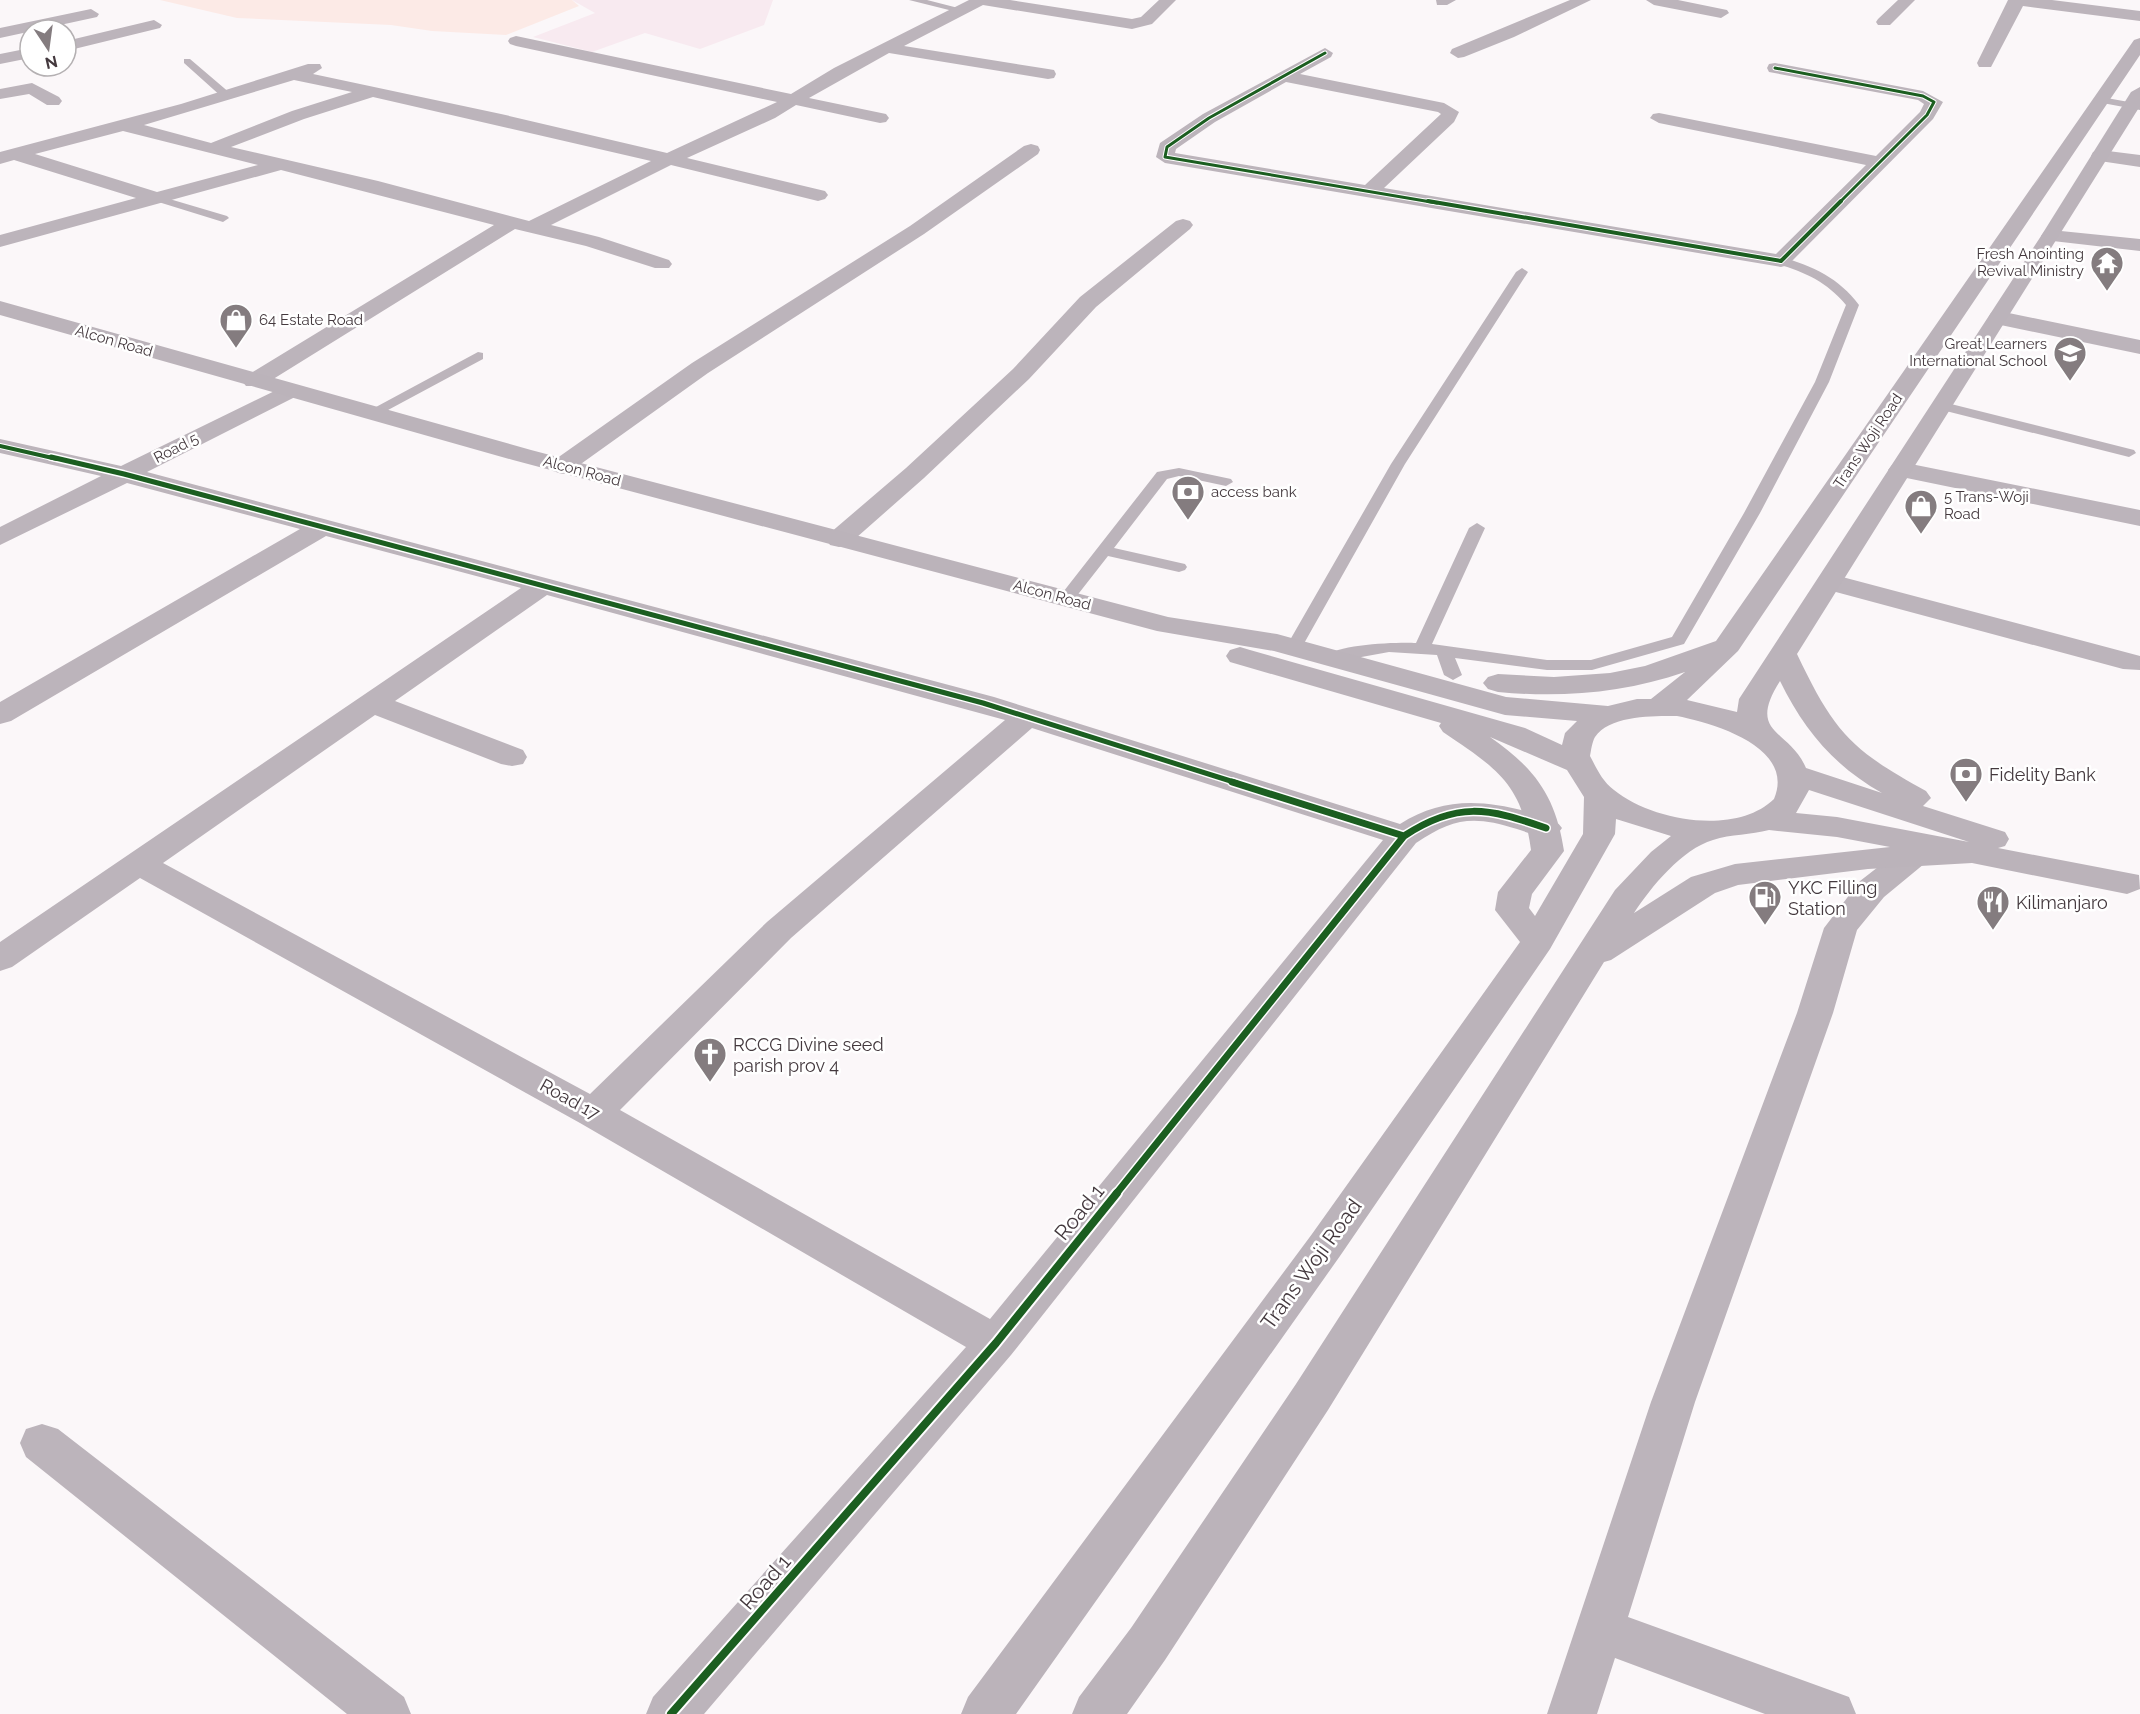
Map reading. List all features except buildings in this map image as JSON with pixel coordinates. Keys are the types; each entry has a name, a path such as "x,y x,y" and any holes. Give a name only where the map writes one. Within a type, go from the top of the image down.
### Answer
{"main road":[{"name":"Trans Woji Road","path":"1660,705 1688,685 1727,646 2140,43"},
{"path":"1755,730 1752,709 1754,699 2137,101"},
{"name":"Alcon Road","path":"0,308 370,414 1167,626"},
{"path":"1167,626 1294,647 1505,706 1607,715"},
{"path":"1167,626 1225,652 1514,734 1589,780 1629,814 1666,826 1705,831 1739,829 1767,820 1786,805 1794,787 1791,767 1777,747 1755,730 1726,716 1693,708 1660,705 1626,708 1599,718 1581,734 1574,753 1589,780"},
{"path":"1409,679 1449,663 1534,687 1582,685 1645,675 1727,646"},
{"path":"1783,654 1807,707 1822,732 1844,755 1983,846"},
{"path":"1430,710 1501,759 1527,784 1546,828 1548,851 1515,892 1512,909 1538,941"},
{"path":"1792,774 1983,846 2134,885"},
{"name":"Trans Woji Road","path":"986,1714 1326,1245 1538,941 1599,834 1589,780"},
{"path":"1767,820 1983,846"},
{"path":"1097,1714 1148,1644 1312,1397 1627,898 1665,855 1705,831"},
{"path":"1592,956 1703,885 1724,878 1762,870 1912,857 1983,846"}],"street":[{"path":"254,381 521,225 769,114 886,48 981,0 1132,24 1146,21 1168,0"},
{"path":"1458,53 1508,34 1583,0"},
{"path":"1654,0 1721,13"},
{"path":"1884,22 1907,0"},
{"path":"1985,63 2001,36 2017,0 2140,16"},
{"path":"0,33 91,14"},
{"path":"78,43 154,26"},
{"path":"516,41 880,118"},
{"path":"886,48 1047,74"},
{"path":"1325,52 1209,118 1167,147 1165,157 1781,261 1927,115 1934,102 1923,96 1775,68"},
{"path":"0,59 18,55"},
{"path":"7,156 227,96 330,63"},
{"path":"295,75 818,195"},
{"path":"1284,76 1444,108 1450,112 1448,118 1369,192"},
{"path":"0,94 32,88 53,101"},
{"path":"211,149 298,115 372,91"},
{"path":"1659,118 1880,162"},
{"path":"124,124 211,149 592,242 662,264"},
{"path":"562,466 700,368 917,231 1031,150"},
{"path":"7,156 156,198"},
{"path":"2100,156 2140,161"},
{"path":"0,241 279,165"},
{"path":"839,539 915,473 1021,374 1088,302 1183,225"},
{"path":"2051,236 2140,245"},
{"path":"2000,318 2140,347"},
{"name":"Road 5","path":"0,537 289,391"},
{"path":"0,446 124,474 1028,716 1404,836"},
{"path":"1901,470 2140,518"},
{"path":"0,716 321,528"},
{"path":"1831,582 2133,663"},
{"path":"0,959 542,587"},
{"path":"374,704 512,757"},
{"path":"594,1113 779,930 1028,716"},
{"name":"Road 1","path":"671,1714 996,1343 1404,836 1439,816 1472,812 1512,816 1546,828"},
{"path":"1572,1714 1673,1402 1815,1013 1841,928 1872,889 1912,857"},
{"name":"Road 17","path":"140,864 594,1113 996,1343"},
{"path":"42,1443 386,1714"},
{"path":"1599,1630 1831,1714"}],"lane":[{"path":"914,0 961,9"},
{"path":"187,61 227,96"},
{"path":"2101,100 2137,101"},
{"path":"156,198 223,218"},
{"path":"1334,657 1389,647 1422,648 1449,663 1592,665 1678,640 1752,513 1822,382 1853,305 1837,284 1815,271 1781,261"},
{"path":"1294,647 1398,464 1522,272"},
{"path":"370,414 478,356"},
{"path":"1943,406 2129,453"},
{"path":"1066,599 1162,475 1179,472 1226,482"},
{"path":"1422,648 1477,528"},
{"path":"1104,550 1179,567"}],"shaded area":[{"path":"160,0 572,0 579,6 506,35 432,31 391,25 237,18"},
{"path":"572,0 773,0 764,25 700,49 645,33 592,52 533,37 595,13"}],"cycle path":[{"path":"1325,53 1209,118 1167,147 1165,157 1781,261 1927,115 1934,102 1923,96 1775,68"},
{"path":"0,446 124,474 983,703 1404,836"},
{"path":"671,1714 996,1343 1404,836 1436,817 1454,812 1481,812 1508,816 1546,828"}],"place":[{"name":"Fresh Anointing Revival Ministry","path":"2107,292"},
{"name":"64 Estate Road","path":"236,349"},
{"name":"Great Learners International School","path":"2070,382"},
{"name":"access bank","path":"1188,521"},
{"name":"5 Trans-Woji Road","path":"1921,535"},
{"name":"Fidelity Bank","path":"1966,803"},
{"name":"YKC Filling Station","path":"1765,926"},
{"name":"Kilimanjaro","path":"1993,931"},
{"name":"RCCG Divine seed parish prov 4","path":"710,1083"}]}
